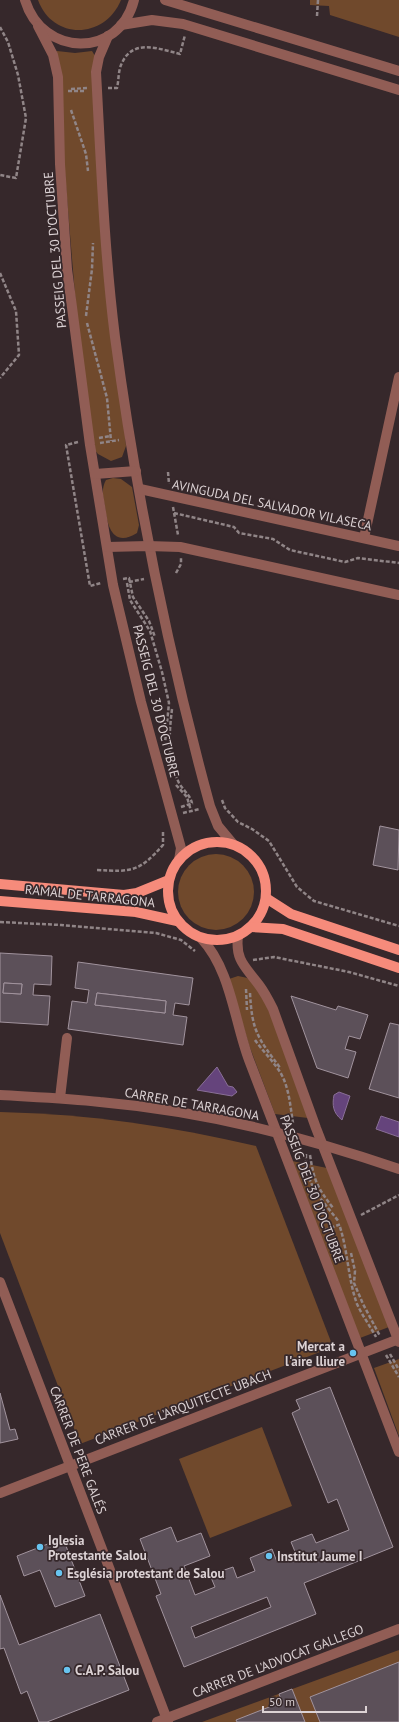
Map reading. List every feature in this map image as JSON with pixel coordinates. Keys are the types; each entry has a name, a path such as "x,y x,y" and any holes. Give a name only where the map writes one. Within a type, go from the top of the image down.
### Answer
{"main road":[{"path":"213,842 233,844 245,850 259,865 266,884 266,898 258,918 251,927 238,936 226,940 201,938 188,931 177,921 169,901 169,880 179,860 186,853 203,844 213,842"},
{"name":"RAMAL DE TARRAGONA","path":"0,884 124,895 137,893 169,880"},
{"path":"266,898 291,914 399,950"},
{"name":"RAMAL DE TARRAGONA","path":"0,901 136,912 177,921"},
{"path":"251,927 284,929 399,968"}],"street":[{"name":"PASSEIG DEL 30 D'OCTUBRE","path":"25,0 32,18 53,54 58,77 60,164 67,269 95,474 113,585 141,702 174,813 181,848 179,860"},
{"path":"38,26 53,37 71,43 90,43 108,36 121,26 127,17 134,0"},
{"path":"165,0 399,71"},
{"path":"121,26 152,20 164,20 188,25 399,90"},
{"name":"PASSEIG DEL 30 D'OCTUBRE","path":"108,36 99,58 95,89 104,210 116,337 136,470 148,546 177,682 206,803 218,826 233,844"},
{"path":"364,538 399,377"},
{"path":"95,474 136,470"},
{"name":"AVINGUDA DEL SALVADOR VILASECA","path":"140,489 399,546"},
{"path":"107,547 180,547 399,595"},
{"name":"PASSEIG DEL 30 D'OCTUBRE","path":"238,936 237,947 241,961 267,996 273,1009 316,1128 399,1340"},
{"name":"PASSEIG DEL 30 D'OCTUBRE","path":"201,938 213,953 221,969 245,1049 399,1452"},
{"path":"60,1098 67,1038"},
{"name":"CARRER DE TARRAGONA","path":"0,1096 60,1098 178,1112 277,1133 323,1145 399,1169"},
{"name":"CARRER DE PERE GALÉS","path":"0,1282 168,1720"},
{"name":"CARRER DE L'ARQUITECTE UBACH","path":"0,1493 70,1464 399,1340"},
{"name":"CARRER DE L'ADVOCAT GALLEGO","path":"156,1722 168,1720 399,1629"}],"path":[{"path":"317,16 318,0"},
{"path":"64,92 117,88 121,64 127,53 139,47 157,48 180,54 188,25"},
{"path":"0,27 8,42 18,75 26,118 16,178 0,174"},
{"path":"71,98 71,88 95,89"},
{"path":"71,104 71,111 86,154 89,176"},
{"path":"93,236 92,269 86,317 107,398 111,441"},
{"path":"0,273 16,311 19,356 0,378"},
{"path":"94,444 121,440"},
{"path":"168,472 180,547 181,564 176,572"},
{"path":"174,513 234,527 239,533 273,539 290,550 345,562 358,558 399,563"},
{"path":"122,584 148,578"},
{"path":"127,582 130,600 150,631 162,672 169,703 165,745 175,784 186,797 191,811"},
{"path":"174,813 191,811 219,794 225,808 238,822 269,840 297,887 314,901 399,926"},
{"path":"174,813 189,804 206,803"},
{"path":"97,870 125,872 136,868 151,859 163,845 162,825"},
{"path":"0,922 61,925 156,933 181,940 199,954"},
{"path":"241,961 274,958 349,972 399,986"},
{"path":"245,985 248,1012 253,1036 279,1070 287,1087 293,1123"},
{"path":"249,987 251,1012 256,1034 290,1083"},
{"path":"306,1154 306,1168 311,1186 341,1224 350,1280 357,1304 399,1370"},
{"path":"310,1155 314,1178 319,1190 334,1209 341,1224 355,1271 354,1283 399,1377"},
{"path":"356,1217 399,1195"},
{"path":"324,1230 347,1221"}],"shaded area":[{"path":"38,0 121,0 113,13 103,22 92,28 79,30 67,28 55,23 45,13"},
{"path":"310,0 399,0 399,37 330,15 329,6 310,5"},
{"path":"57,51 75,53 92,51 95,56 126,446 122,457 111,461 98,454 94,449 76,306 55,54"},
{"path":"113,478 121,479 132,487 139,525 137,533 129,537 122,538 117,536 113,533 107,521 103,490 106,480"},
{"path":"216,854 230,857 243,865 251,878 254,892 251,906 243,919 230,927 216,930 202,927 189,919 181,906 178,892 181,878 189,865 202,857"},
{"path":"238,976 247,978 256,987 264,1002 282,1043 308,1118 275,1114 249,1045 229,979"},
{"path":"217,1067 228,1086 233,1087 237,1092 232,1096 197,1090"},
{"path":"339,1092 350,1096 342,1120 335,1112 333,1105 334,1095"},
{"path":"0,1112 65,1115 129,1122 256,1146 333,1347 80,1444 0,1233"},
{"path":"381,1116 399,1122 399,1137 376,1129"},
{"path":"292,1161 327,1168 389,1327 360,1338"},
{"path":"399,1359 399,1436 374,1368"},
{"path":"262,1427 292,1506 210,1538 179,1459"},
{"path":"399,1650 399,1722 202,1722"}],"building":[{"path":"380,826 399,830 398,870 373,865"},
{"path":"0,953 52,956 51,985 34,984 33,995 50,996 48,1025 0,1022","holes":["4,983 22,984 21,994 3,993"]},
{"path":"78,962 193,978 189,1005 175,1003 173,1015 187,1017 183,1045 68,1029 72,1001 87,1003 89,990 75,988","holes":["97,993 166,1001 165,1013 95,1005"]},
{"path":"4,983 22,984 21,994 3,993"},
{"path":"97,993 166,1001 165,1013 95,1005"},
{"path":"291,996 336,1010 338,1006 368,1015 360,1039 349,1036 345,1049 356,1052 348,1078 317,1068"},
{"path":"390,1023 399,1025 399,1098 369,1089"},
{"path":"330,1387 393,1547 304,1583 316,1614 184,1667 156,1596 161,1594 140,1539 171,1527 177,1542 201,1533 210,1556 184,1566 195,1595 215,1587 210,1575 233,1567 237,1578 255,1571 250,1558 272,1549 277,1562 296,1554 291,1542 312,1534 316,1543 349,1530 337,1499 328,1503 292,1413 300,1409 296,1400","holes":["267,1597 271,1607 195,1638 191,1627"]},
{"path":"0,1393 10,1430 15,1429 18,1439 0,1443"},
{"name":"Església protestant de Salou","path":"63,1538 85,1596 55,1607 40,1570 24,1576 17,1556"},
{"name":"C.A.P. Salou","path":"0,1595 19,1645 100,1614 129,1690 47,1722 39,1722 27,1691 21,1694 4,1648 0,1649"},
{"path":"399,1662 399,1722 320,1722 310,1697"},
{"path":"292,1689 305,1722 237,1722 236,1720 282,1702 279,1694"}],"place":[{"name":"Mercat a l'aire lliure","path":"353,1353"},
{"name":"Iglesia Protestante Salou","path":"40,1547"},
{"name":"Institut Jaume I","path":"269,1556"},
{"name":"Església protestant de Salou","path":"59,1573"},
{"name":"C.A.P. Salou","path":"67,1670"}]}
